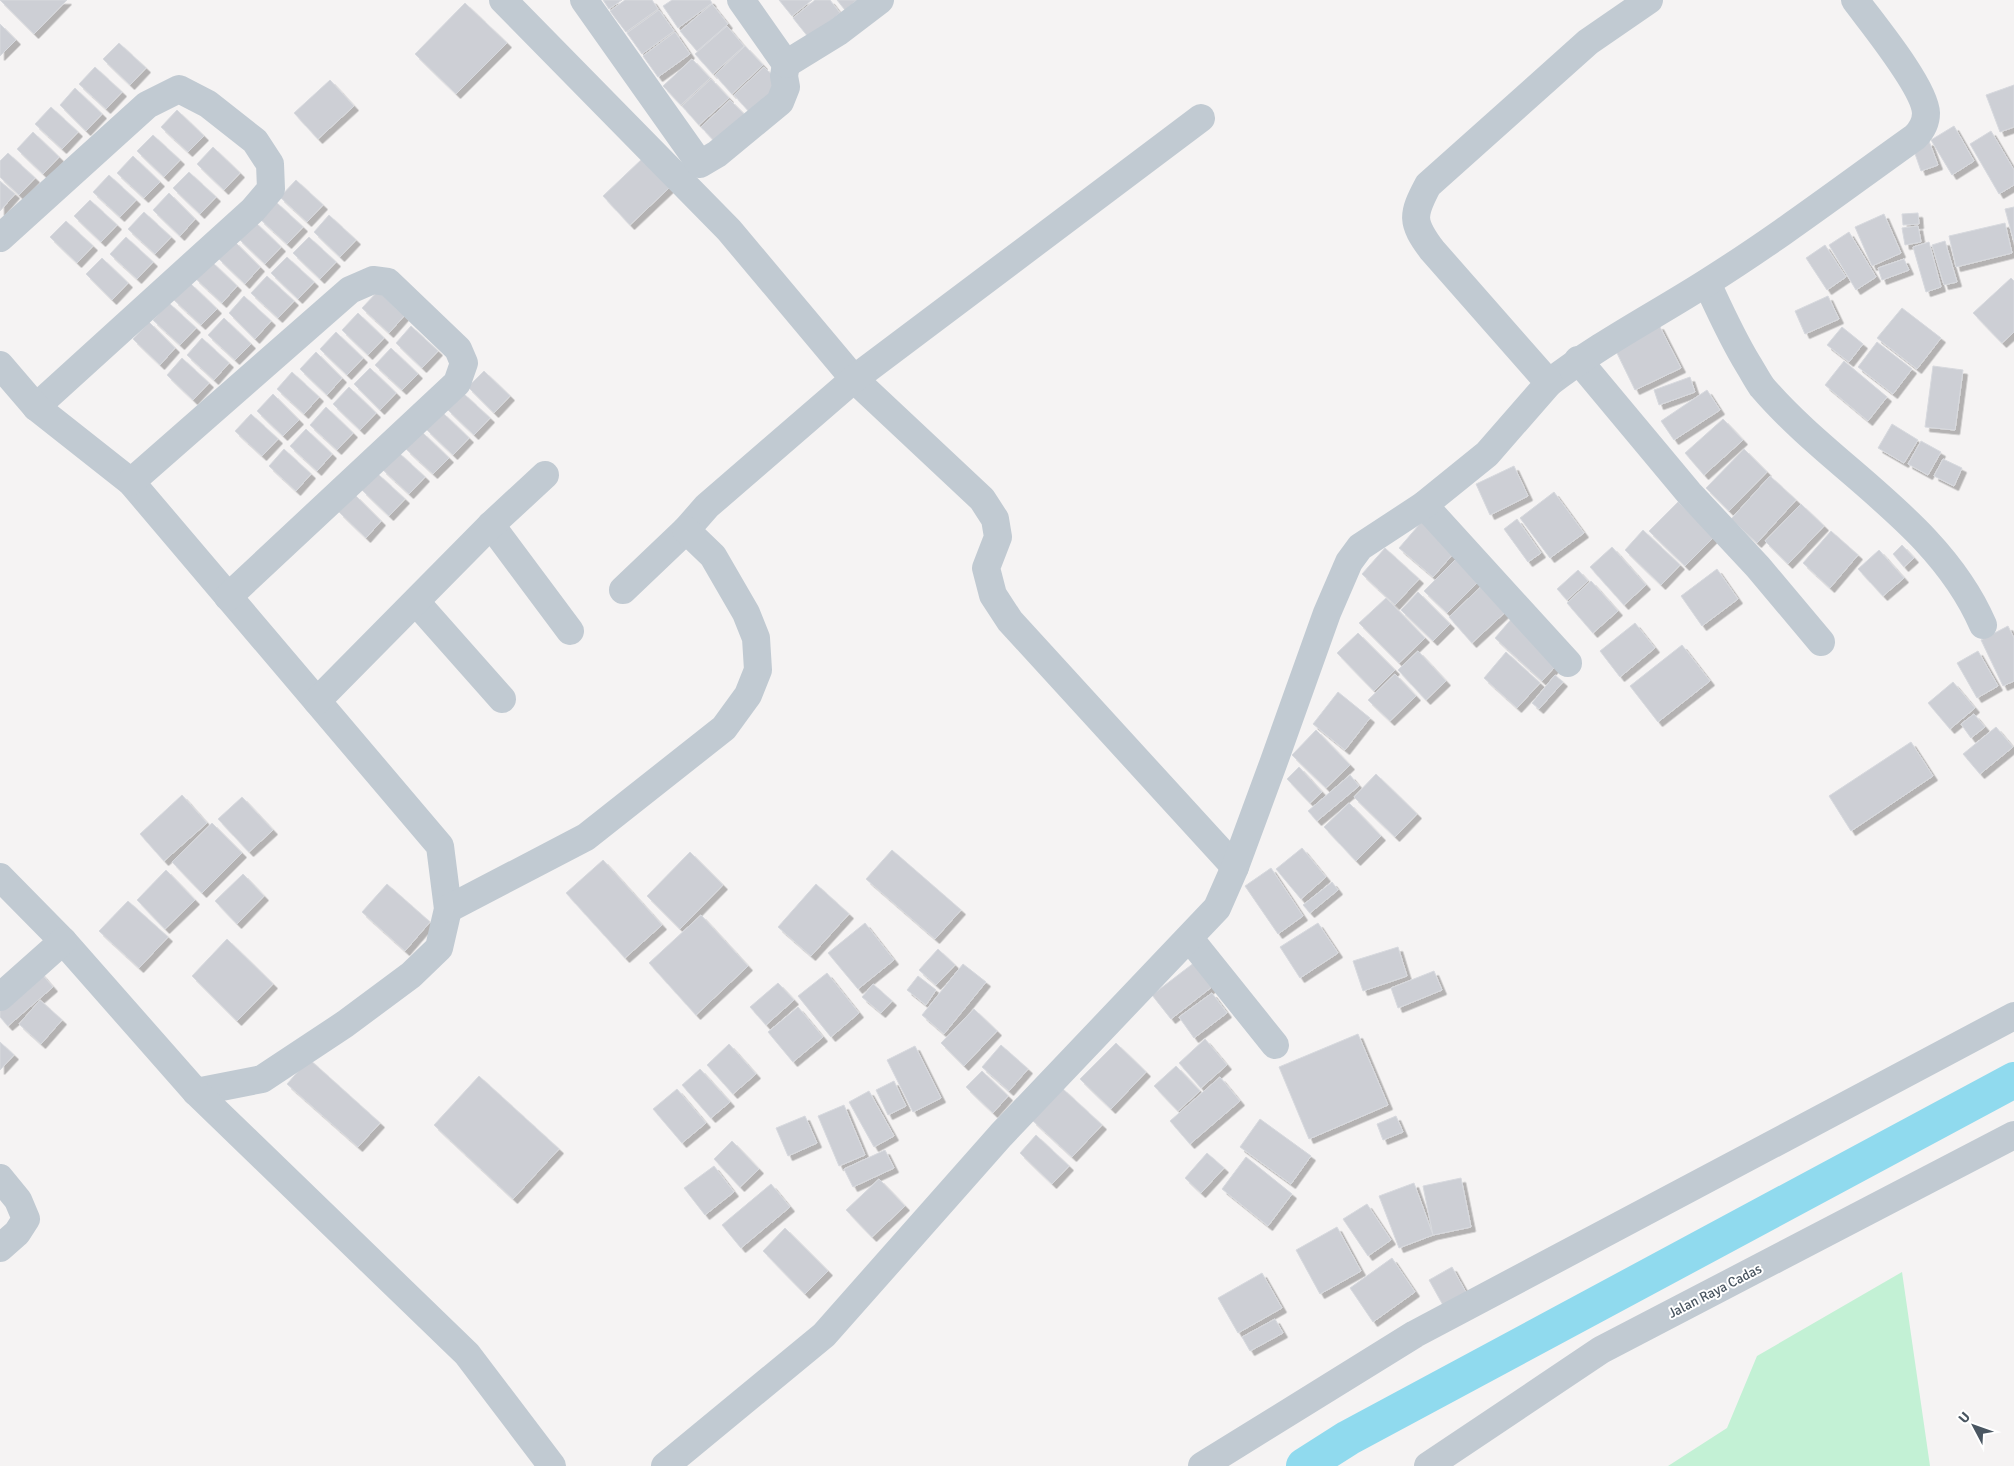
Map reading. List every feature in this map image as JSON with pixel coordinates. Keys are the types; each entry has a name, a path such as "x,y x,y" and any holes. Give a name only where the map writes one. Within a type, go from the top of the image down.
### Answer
{"street":[{"path":"502,0 729,230 854,379 982,499 995,519 998,537 986,568 993,595 1010,621 1235,867"},
{"path":"584,0 700,164 717,154 780,102 786,88 784,76 786,64 741,0"},
{"path":"786,64 838,32 880,0"},
{"path":"1549,383 1421,236 1415,220 1417,206 1428,185 1588,42 1649,0"},
{"path":"665,1466 824,1335 1001,1135 1218,908 1235,867 1327,613 1349,562 1360,548 1424,505 1487,454 1549,383 1578,360 1707,283 1916,137 1922,130 1926,111 1923,99 1898,57 1854,0"},
{"path":"0,238 147,105 179,89 208,104 255,141 270,164 271,189 253,210 36,407"},
{"path":"623,590 686,530 707,506 854,379 1201,118"},
{"path":"131,482 350,290 373,280 388,282 458,349 464,364 457,383 228,597"},
{"path":"1707,283 1731,338 1761,386 1802,428 1910,524 1944,560 1973,601 1983,625"},
{"path":"1578,360 1689,493 1758,567 1822,642"},
{"path":"0,365 36,407 131,482 440,846 448,910 439,948 410,976 345,1024 262,1079 196,1092"},
{"path":"317,701 491,525 545,474"},
{"path":"1424,505 1568,663"},
{"path":"491,525 570,631"},
{"path":"448,910 586,837 724,728 748,695 758,670 756,638 750,621 713,556 686,530"},
{"path":"416,602 502,699"},
{"path":"0,877 63,941 196,1092 468,1354 552,1466"},
{"path":"1190,939 1275,1044"},
{"path":"0,997 63,941"},
{"path":"1202,1466 1415,1334 2014,1016"},
{"name":"Jalan Raya Cadas","path":"1428,1466 1601,1350 2014,1135"},
{"path":"0,1178 18,1200 26,1219 17,1233 0,1248"}],"green space":[{"path":"1902,1272 1930,1466 1668,1466 1727,1428 1757,1356"}],"building":[{"path":"0,0 67,0 34,34"},
{"path":"603,0 622,0 609,9"},
{"path":"625,0 652,0 658,9 626,32 610,11"},
{"path":"672,0 710,0 712,3 678,28 663,6"},
{"path":"779,0 812,0 792,16"},
{"path":"815,0 830,0 840,13 809,38 793,18"},
{"path":"837,0 857,0 845,10"},
{"path":"465,3 507,43 456,94 415,54"},
{"path":"712,4 728,24 697,51 680,31"},
{"path":"659,10 674,31 642,54 627,33"},
{"path":"0,24 16,40 0,56"},
{"path":"727,26 744,46 713,74 695,54"},
{"path":"675,32 690,54 658,77 643,56"},
{"path":"119,43 146,68 130,85 103,59"},
{"path":"745,46 763,65 732,94 715,75"},
{"path":"692,59 710,78 681,105 663,86"},
{"path":"95,67 122,92 106,109 79,84"},
{"path":"764,67 783,86 752,115 734,95"},
{"path":"711,79 729,98 699,125 682,106"},
{"path":"330,80 354,106 318,139 294,113"},
{"path":"2014,85 2014,127 2000,132 1986,95"},
{"path":"75,88 102,114 86,131 60,105"},
{"path":"730,100 748,118 719,146 701,127"},
{"path":"51,107 78,132 62,149 35,124"},
{"path":"177,110 204,136 188,152 161,127"},
{"path":"1954,126 1974,161 1952,175 1931,140"},
{"path":"1991,131 2014,170 2014,185 1999,194 1970,144"},
{"path":"33,132 59,157 43,174 17,149"},
{"path":"153,135 180,160 164,177 137,151"},
{"path":"1929,141 1938,165 1921,171 1913,148"},
{"path":"213,147 240,173 224,190 197,164"},
{"path":"8,153 35,178 19,195 0,177 0,161"},
{"path":"133,156 160,182 144,198 117,173"},
{"path":"643,158 670,187 630,225 603,196"},
{"path":"189,172 216,197 200,214 173,188"},
{"path":"109,175 136,200 120,217 93,192"},
{"path":"296,180 323,205 307,222 280,197"},
{"path":"0,181 15,194 0,211"},
{"path":"169,193 195,219 180,236 153,210"},
{"path":"90,200 117,225 101,242 74,216"},
{"path":"276,202 303,227 287,244 260,219"},
{"path":"2014,207 2014,242 2005,209"},
{"path":"144,212 171,237 155,254 128,229"},
{"path":"1918,213 1919,224 1903,225 1902,214"},
{"path":"1884,214 1901,253 1872,266 1855,227"},
{"path":"329,215 356,240 340,257 314,232"},
{"path":"66,221 93,246 77,263 50,237"},
{"path":"254,221 281,247 265,264 238,238"},
{"path":"2005,223 2012,253 1956,267 1949,236"},
{"path":"1918,226 1921,242 1905,245 1902,228"},
{"path":"1849,232 1876,277 1856,290 1829,245"},
{"path":"126,237 153,262 137,279 110,254"},
{"path":"309,237 336,262 320,279 293,253"},
{"path":"234,241 260,267 245,284 218,258"},
{"path":"1945,241 1957,282 1944,285 1932,245"},
{"path":"1929,242 1941,287 1926,292 1913,247"},
{"path":"1825,245 1846,277 1827,290 1806,258"},
{"path":"287,257 314,282 298,299 271,273"},
{"path":"102,258 128,283 112,300 86,274"},
{"path":"1904,259 1909,270 1882,280 1878,268"},
{"path":"211,261 237,286 222,303 195,278"},
{"path":"267,276 294,301 278,318 251,293"},
{"path":"2011,278 2014,281 2014,332 2002,343 1973,313"},
{"path":"190,283 217,309 201,325 174,300"},
{"path":"378,291 404,316 389,333 362,308"},
{"path":"244,296 271,321 255,339 229,313"},
{"path":"1828,296 1839,319 1805,334 1795,311"},
{"path":"169,303 196,328 180,345 153,320"},
{"path":"1902,308 1941,338 1917,369 1877,338"},
{"path":"358,313 384,338 368,355 342,330"},
{"path":"224,318 251,344 235,360 208,335"},
{"path":"149,322 175,348 160,365 133,339"},
{"path":"1659,325 1681,368 1635,390 1614,347"},
{"path":"411,326 438,351 422,368 396,343"},
{"path":"1842,327 1863,344 1849,362 1827,345"},
{"path":"336,332 363,358 347,375 320,349"},
{"path":"202,338 229,363 214,380 187,355"},
{"path":"1877,342 1912,369 1893,394 1858,367"},
{"path":"391,348 418,374 402,390 375,365"},
{"path":"316,352 342,378 327,395 300,369"},
{"path":"182,358 209,383 193,400 167,375"},
{"path":"1844,361 1887,397 1868,421 1825,385"},
{"path":"1933,366 1963,370 1955,430 1925,427"},
{"path":"370,368 396,393 380,410 354,384"},
{"path":"484,371 510,396 494,413 468,387"},
{"path":"292,372 319,397 304,414 277,389"},
{"path":"1690,377 1695,392 1659,405 1654,390"},
{"path":"349,387 376,413 360,430 333,404"},
{"path":"1707,390 1720,410 1674,440 1661,421"},
{"path":"463,393 490,418 474,435 447,409"},
{"path":"273,394 299,420 283,436 257,411"},
{"path":"326,407 353,433 337,450 310,425"},
{"path":"442,412 469,438 453,455 426,429"},
{"path":"251,414 278,439 262,456 235,431"},
{"path":"1723,419 1743,440 1704,475 1685,453"},
{"path":"1892,424 1918,440 1904,463 1878,448"},
{"path":"306,429 332,454 317,471 290,446"},
{"path":"422,432 449,458 433,474 406,449"},
{"path":"1921,441 1941,452 1928,475 1908,464"},
{"path":"284,449 311,474 296,491 269,466"},
{"path":"1744,449 1767,472 1729,511 1706,488"},
{"path":"398,452 425,477 409,494 382,469"},
{"path":"1943,459 1962,468 1954,486 1934,476"},
{"path":"1514,466 1528,496 1490,515 1476,484"},
{"path":"378,474 405,499 389,516 362,490"},
{"path":"1770,476 1796,500 1757,543 1731,519"},
{"path":"1554,492 1584,533 1550,558 1520,518"},
{"path":"355,495 381,521 366,538 339,512"},
{"path":"1678,502 1714,537 1685,566 1649,531"},
{"path":"1801,504 1824,526 1788,564 1765,541"},
{"path":"1425,518 1459,547 1433,577 1399,548"},
{"path":"1517,519 1541,553 1528,562 1504,529"},
{"path":"1643,530 1680,565 1661,585 1625,550"},
{"path":"1831,531 1858,555 1830,588 1803,563"},
{"path":"1902,545 1914,558 1904,567 1893,554"},
{"path":"1612,547 1646,585 1624,605 1590,567"},
{"path":"1385,548 1419,579 1395,605 1362,574"},
{"path":"1879,550 1904,578 1883,596 1858,569"},
{"path":"1460,555 1482,578 1447,613 1424,591"},
{"path":"1717,569 1738,599 1702,626 1681,596"},
{"path":"1578,570 1588,581 1567,600 1557,589"},
{"path":"1488,580 1512,606 1472,643 1449,617"},
{"path":"1591,581 1618,611 1593,633 1567,603"},
{"path":"1418,592 1450,624 1433,641 1401,610"},
{"path":"1386,598 1425,638 1399,663 1359,623"},
{"path":"1514,616 1562,659 1542,681 1495,638"},
{"path":"1635,623 1655,648 1620,677 1600,651"},
{"path":"2008,626 2014,638 2014,681 2003,686 1981,640"},
{"path":"1358,633 1395,670 1374,691 1337,653"},
{"path":"1682,645 1710,681 1658,722 1630,686"},
{"path":"1418,651 1446,681 1426,700 1398,670"},
{"path":"1978,651 1998,686 1977,698 1957,663"},
{"path":"1506,652 1540,683 1517,708 1484,678"},
{"path":"1395,674 1416,696 1390,721 1368,700"},
{"path":"1555,675 1563,682 1539,709 1532,703"},
{"path":"1953,682 1975,708 1950,729 1928,703"},
{"path":"1338,692 1370,718 1345,750 1313,724"},
{"path":"1974,714 1985,727 1971,738 1961,724"},
{"path":"1996,727 2013,747 1980,774 1963,754"},
{"path":"1316,730 1350,765 1326,788 1292,755"},
{"path":"1911,742 1933,776 1851,831 1829,796"},
{"path":"1299,767 1322,792 1310,803 1287,779"},
{"path":"1376,774 1417,814 1395,837 1354,797"},
{"path":"1350,775 1359,786 1317,821 1308,811"},
{"path":"182,795 207,823 164,861 140,834"},
{"path":"242,797 273,830 249,852 218,819"},
{"path":"1349,803 1381,836 1356,861 1324,827"},
{"path":"212,823 242,853 202,893 172,862"},
{"path":"1302,848 1326,877 1301,899 1276,869"},
{"path":"892,850 961,910 935,939 866,879"},
{"path":"690,852 723,885 680,929 647,896"},
{"path":"603,860 662,925 625,958 566,893"},
{"path":"1271,868 1303,916 1278,934 1245,886"},
{"path":"166,870 195,900 165,929 137,900"},
{"path":"243,874 264,896 237,924 215,901"},
{"path":"1332,882 1338,890 1310,913 1303,905"},
{"path":"387,884 430,922 405,951 362,912"},
{"path":"816,884 849,914 811,956 778,927"},
{"path":"128,901 168,937 139,968 99,931"},
{"path":"701,915 748,966 696,1015 649,963"},
{"path":"865,923 894,960 858,989 828,953"},
{"path":"1318,923 1338,953 1300,978 1280,947"},
{"path":"227,939 273,984 237,1021 192,976"},
{"path":"1398,947 1407,976 1363,991 1353,961"},
{"path":"938,949 955,965 936,985 919,970"},
{"path":"1199,959 1217,983 1171,1019 1152,995"},
{"path":"963,964 986,982 944,1034 922,1015"},
{"path":"39,971 53,987 8,1026 0,1017 0,1004"},
{"path":"1434,971 1442,990 1398,1008 1391,988"},
{"path":"827,973 859,1013 831,1037 798,996"},
{"path":"918,976 936,990 926,1005 907,990"},
{"path":"778,983 794,1000 766,1025 750,1007"},
{"path":"873,984 892,1001 881,1013 862,997"},
{"path":"1212,993 1227,1013 1194,1038 1179,1017"},
{"path":"40,1000 62,1020 41,1044 19,1024"},
{"path":"798,1007 823,1037 793,1062 768,1032"},
{"path":"974,1009 997,1031 964,1066 941,1043"},
{"path":"1358,1034 1388,1105 1309,1139 1279,1067"},
{"path":"1205,1039 1227,1065 1201,1088 1179,1063"},
{"path":"0,1042 14,1055 0,1070"},
{"path":"1116,1043 1146,1072 1111,1109 1080,1079"},
{"path":"729,1044 756,1074 733,1094 707,1065"},
{"path":"1001,1045 1028,1069 1009,1091 982,1067"},
{"path":"915,1046 941,1098 913,1112 887,1060"},
{"path":"309,1059 380,1123 358,1147 287,1084"},
{"path":"1176,1066 1200,1091 1178,1111 1154,1086"},
{"path":"700,1069 730,1102 711,1118 682,1085"},
{"path":"982,1071 1008,1096 993,1113 966,1087"},
{"path":"479,1076 559,1149 513,1199 434,1125"},
{"path":"1220,1077 1240,1101 1190,1144 1170,1121"},
{"path":"894,1081 906,1106 888,1115 876,1090"},
{"path":"1062,1088 1102,1125 1072,1157 1032,1120"},
{"path":"677,1089 706,1123 682,1143 653,1109"},
{"path":"869,1091 894,1136 874,1147 849,1102"},
{"path":"844,1105 865,1155 839,1166 818,1116"},
{"path":"805,1116 817,1143 788,1156 776,1128"},
{"path":"1396,1116 1403,1132 1383,1140 1377,1124"},
{"path":"1260,1119 1311,1156 1291,1184 1240,1147"},
{"path":"1036,1135 1069,1166 1052,1184 1020,1153"},
{"path":"732,1141 759,1169 740,1187 714,1159"},
{"path":"885,1150 894,1168 853,1187 844,1169"},
{"path":"1207,1153 1224,1168 1201,1193 1185,1178"},
{"path":"1246,1157 1292,1194 1268,1226 1222,1189"},
{"path":"714,1166 734,1192 705,1215 684,1188"},
{"path":"1461,1178 1471,1227 1433,1235 1423,1186"},
{"path":"879,1179 905,1206 872,1237 846,1210"},
{"path":"1414,1183 1433,1235 1399,1248 1379,1196"},
{"path":"771,1184 790,1207 741,1248 722,1225"},
{"path":"1367,1204 1391,1240 1368,1256 1343,1219"},
{"path":"1337,1227 1361,1271 1320,1294 1296,1250"},
{"path":"785,1228 828,1271 805,1294 763,1251"},
{"path":"1392,1258 1415,1292 1373,1322 1350,1288"},
{"path":"1452,1267 1467,1294 1444,1307 1429,1280"},
{"path":"1262,1273 1282,1308 1238,1333 1218,1298"},
{"path":"1275,1319 1283,1333 1250,1351 1242,1337"}],"waterway":[{"path":"1304,1466 1348,1438 2014,1080"}]}
